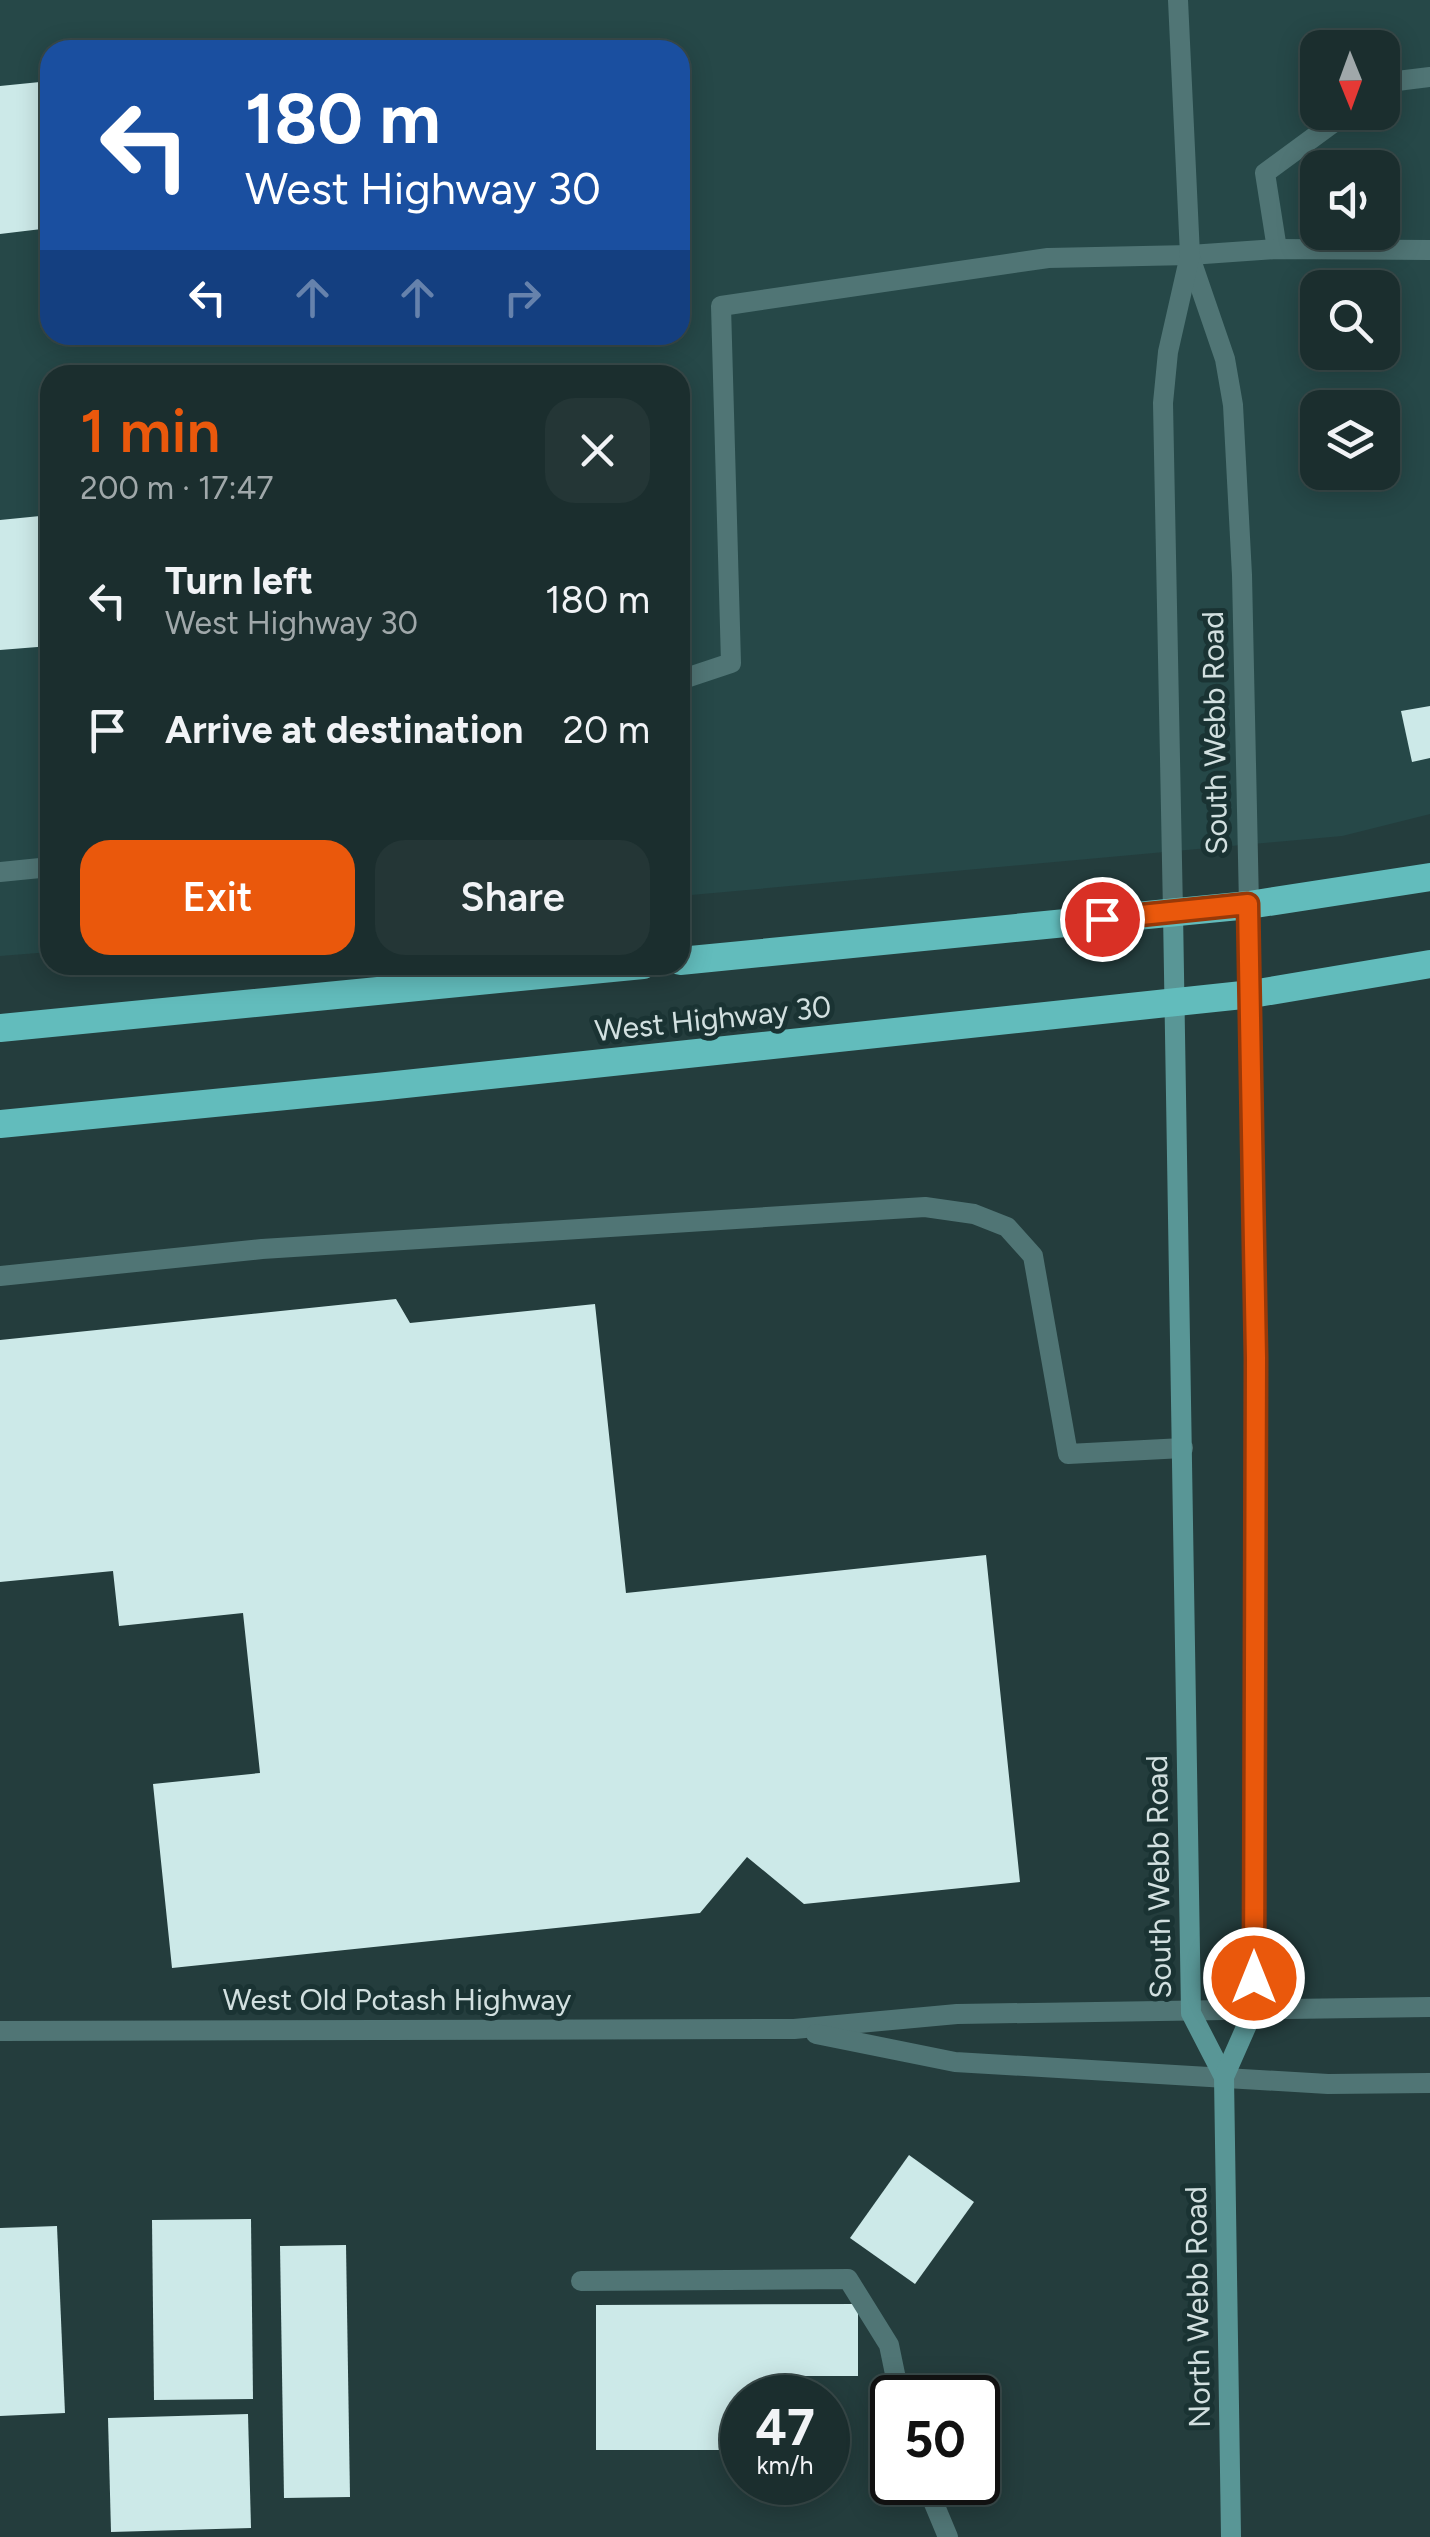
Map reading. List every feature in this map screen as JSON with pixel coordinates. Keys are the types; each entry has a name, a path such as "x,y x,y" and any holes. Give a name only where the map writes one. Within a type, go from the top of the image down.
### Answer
{"highway":[{"name":"West Highway 30","path":"690,960 1248,904 1430,877"},
{"name":"West Highway 30","path":"0,1124 378,1088 1252,994 1430,964"},
{"name":"West Highway 30","path":"0,1028 541,975"}],"main road":[{"name":"South Webb Road","path":"1224,2077 1254,2010 1256,1358 1248,904"},
{"name":"South Webb Road","path":"1172,912 1191,2013 1224,2077"},
{"name":"North Webb Road","path":"1224,2077 1231,2537"}],"street":[{"name":"South Webb Road","path":"1172,912 1163,403 1168,352 1190,255 1178,0"},
{"path":"1400,81 1430,77"},
{"path":"1277,248 1265,174 1324,130"},
{"path":"690,677 731,663 721,306 1048,258 1190,255 1277,248 1430,250"},
{"name":"South Webb Road","path":"1190,255 1225,359 1233,405 1241,558 1248,904"},
{"path":"0,872 40,868"},
{"path":"0,1276 301,1246 925,1207 974,1214 1007,1227 1033,1256 1068,1454 1184,1448"},
{"name":"West Old Potash Highway","path":"0,2031 794,2030 957,2014 1430,2008"},
{"name":"West Old Potash Highway","path":"794,2030 955,2062 1328,2084 1430,2083"},
{"path":"581,2281 848,2279 889,2345 895,2375"},
{"path":"935,2505 948,2537"}],"shaded area":[{"path":"0,0 1430,0 1430,814 1342,836 690,895 690,365 40,365 40,953 0,956"}],"building":[{"path":"40,82 40,229 0,234 0,86"},
{"path":"40,516 40,647 0,650 0,520"},
{"path":"1430,706 1430,758 1412,762 1401,711"},
{"path":"396,1299 410,1323 595,1304 626,1593 986,1555 1020,1882 804,1904 747,1857 700,1913 172,1968 153,1784 260,1773 243,1613 119,1626 113,1571 0,1582 0,1340"},
{"path":"909,2155 974,2202 915,2284 850,2238"},
{"path":"251,2219 253,2399 154,2400 152,2220"},
{"path":"57,2226 65,2413 0,2416 0,2228"},
{"path":"346,2245 350,2497 284,2498 280,2246"},
{"path":"858,2304 858,2376 720,2375 720,2450 596,2450 596,2305"},
{"path":"248,2414 251,2528 111,2532 108,2418"}],"route":[{"path":"1102,919 1248,904 1256,1358 1254,1978"}]}
